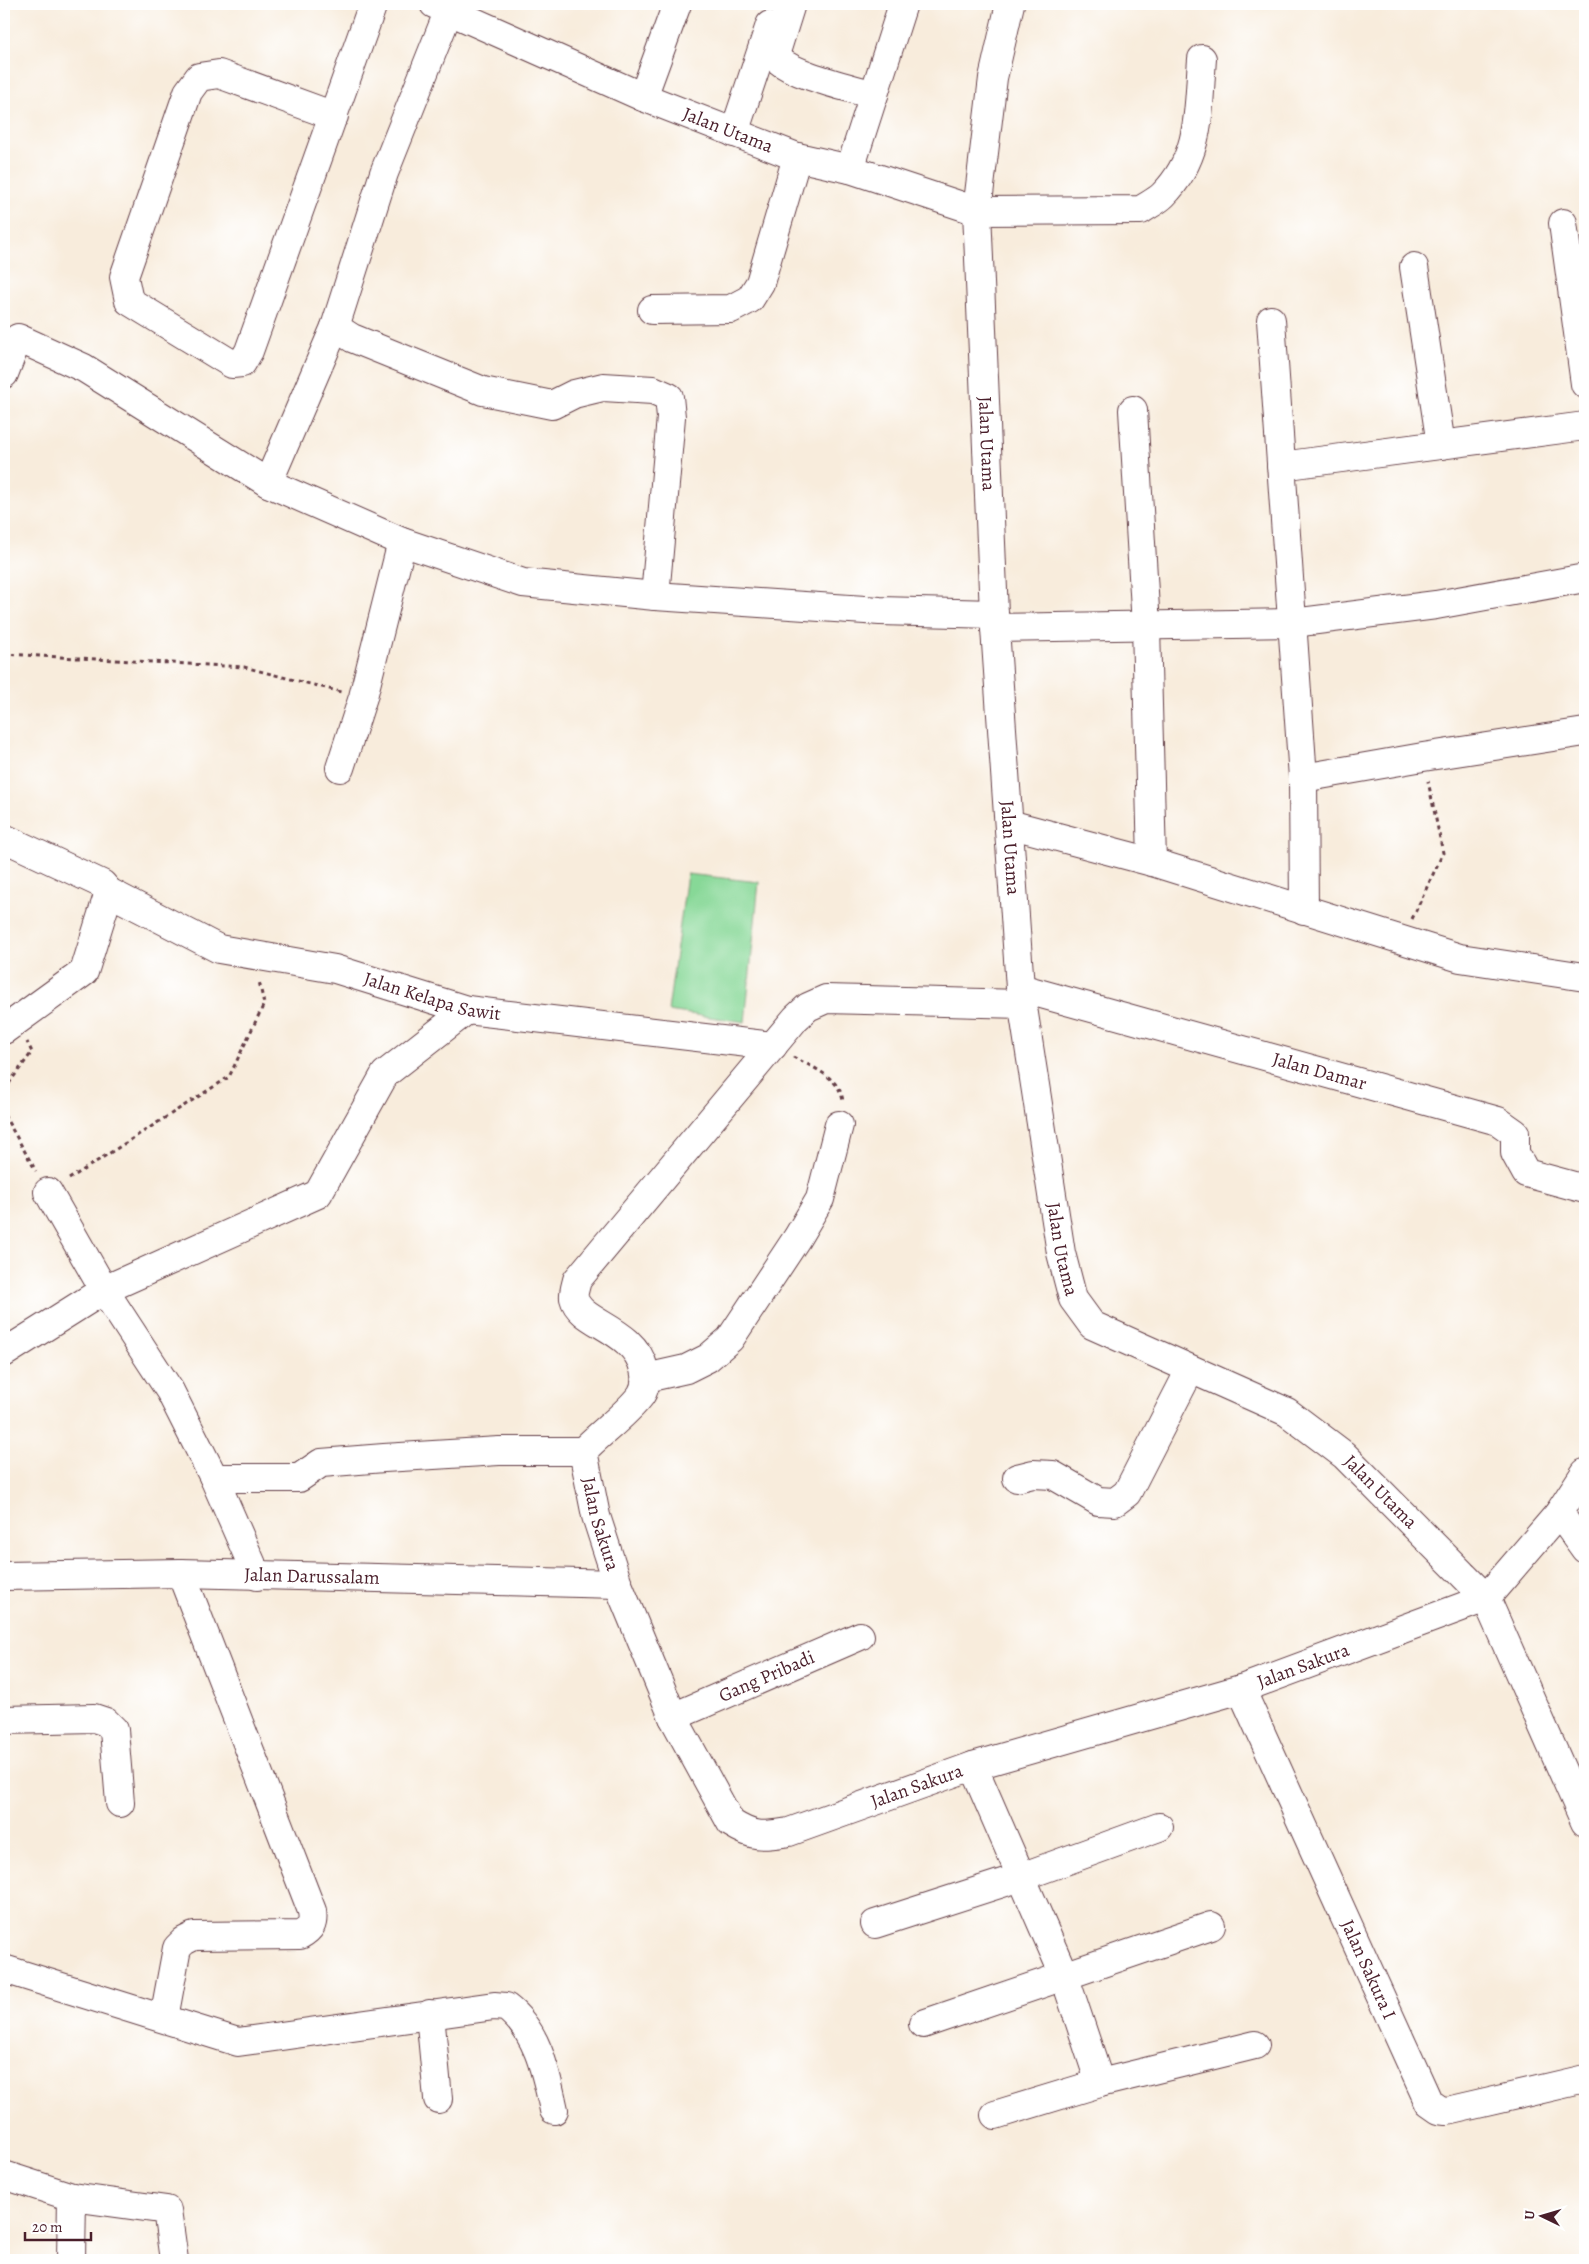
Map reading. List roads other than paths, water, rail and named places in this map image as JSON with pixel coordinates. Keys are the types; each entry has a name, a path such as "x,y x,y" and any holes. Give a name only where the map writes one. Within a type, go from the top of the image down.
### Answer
{"street":[{"path":"334,116 219,74 199,77 188,92 124,277 129,301 232,364 242,363 249,351 334,116 373,4"},
{"path":"643,98 677,4"},
{"path":"734,133 777,4"},
{"path":"791,4 776,52 777,59 785,66 798,71 874,95"},
{"path":"850,169 903,4"},
{"path":"1010,4 993,78 977,211 1141,210 1163,196 1183,170 1196,138 1202,58"},
{"path":"268,482 335,327 384,173 442,7"},
{"name":"Jalan Utama","path":"442,7 643,98 734,133 797,157 850,169 977,211 994,621 1021,996 1062,1253 1073,1300 1092,1325 1287,1412 1344,1455 1486,1598 1585,1822"},
{"path":"652,310 732,310 750,299 760,283 797,157"},
{"path":"1563,223 1585,384"},
{"path":"1414,268 1441,445"},
{"path":"1271,320 1303,778 1304,910"},
{"path":"335,327 352,338 483,391 552,405 574,394 603,388 653,390 669,397 671,417 656,596"},
{"path":"4,374 18,338 84,368 268,482 402,542 523,583 656,596 880,611 994,621 1146,626 1293,623 1436,605 1585,578"},
{"path":"1133,410 1146,626 1152,862"},
{"path":"1281,466 1585,426"},
{"path":"340,768 363,697 402,542"},
{"path":"1303,778 1585,732"},
{"path":"1009,824 1152,862 1460,958 1585,976"},
{"name":"Jalan Kelapa Sawit","path":"4,838 102,884 109,892 219,949 335,969 467,1010 773,1046"},
{"path":"10,1026 84,972 109,892"},
{"path":"214,1478 299,1478 321,1463 384,1458 499,1451 583,1451 642,1393 646,1378 642,1359 632,1345 585,1314 577,1306 573,1297 577,1280 796,1018 808,1007 826,999 1021,996"},
{"name":"Jalan Damar","path":"1021,996 1498,1121 1515,1133 1515,1153 1526,1173 1585,1189"},
{"path":"4,1352 104,1290 318,1194 385,1074 467,1010"},
{"path":"646,1378 686,1369 708,1358 730,1339 797,1238 820,1199 839,1125"},
{"path":"48,1192 104,1290 170,1391 214,1478 257,1576"},
{"path":"1016,1478 1033,1474 1053,1475 1098,1501 1115,1502 1127,1493 1190,1370"},
{"name":"Jalan Sakura","path":"583,1451 596,1516 618,1584 673,1717 731,1823 744,1831 761,1836 789,1832 973,1766 1241,1688 1486,1598"},
{"path":"1486,1598 1559,1513 1585,1473"},
{"path":"1559,1513 1585,1549"},
{"path":"164,2018 177,1948 184,1940 194,1936 300,1935 308,1930 313,1920 312,1911 181,1573"},
{"name":"Jalan Darussalam","path":"4,1576 181,1573 618,1584"},
{"name":"Gang Pribadi","path":"673,1717 860,1636"},
{"name":"Jalan Sakura I","path":"1241,1688 1429,2103 1439,2110 1447,2111 1585,2079"},
{"path":"4,1720 94,1718 106,1722 114,1730 120,1803"},
{"path":"973,1766 1064,1975 1100,2083"},
{"path":"875,1924 1159,1828"},
{"path":"923,2024 1211,1926"},
{"path":"4,1969 238,2042 430,2014 494,2006 506,2007 532,2038 545,2064 554,2110"},
{"path":"430,2014 438,2099"},
{"path":"994,2115 1100,2083 1255,2045"},
{"path":"4,2175 72,2197 167,2210 174,2260"},
{"path":"71,2260 72,2197"}]}
